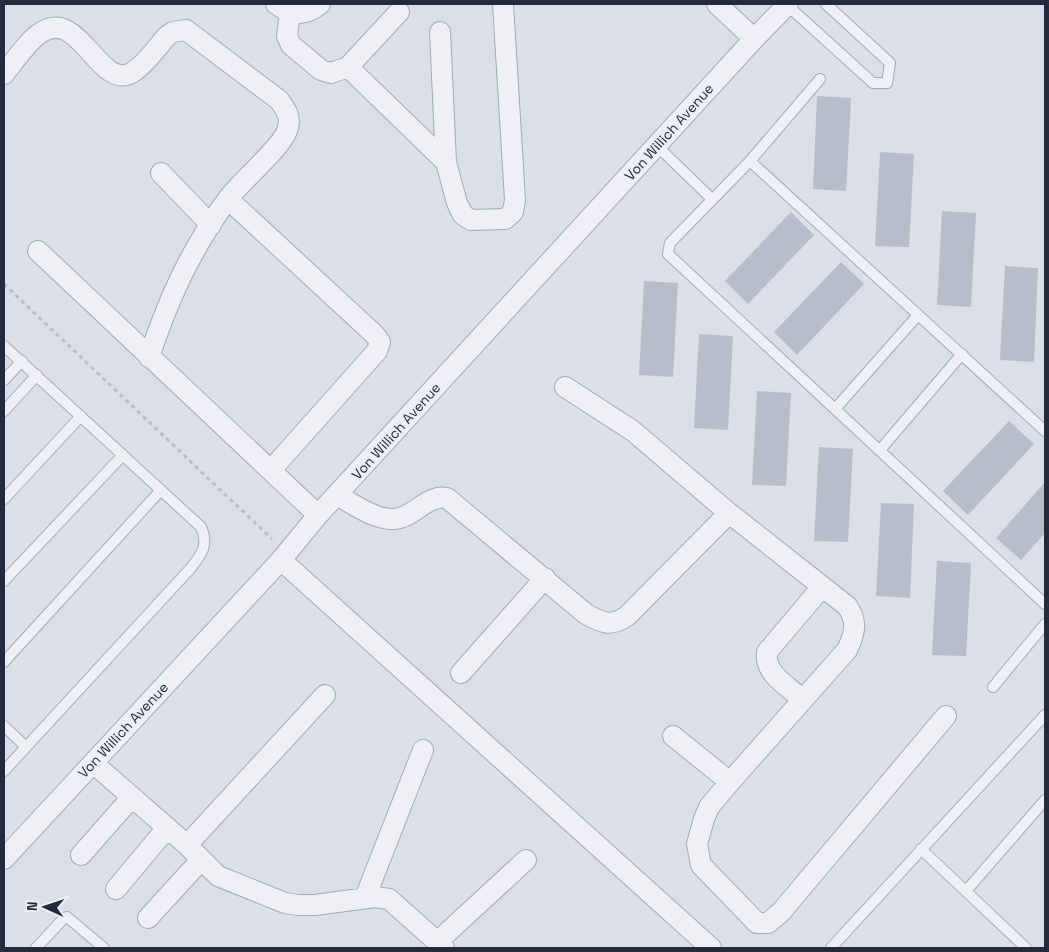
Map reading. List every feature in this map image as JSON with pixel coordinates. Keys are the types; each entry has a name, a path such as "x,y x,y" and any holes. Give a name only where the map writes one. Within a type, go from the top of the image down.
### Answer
{"street":[{"path":"320,4 308,13 283,8 287,36 291,45 321,70 331,73 348,67 399,12"},
{"path":"440,32 446,162 457,203 463,215 471,220 505,219 513,212 515,200 503,4"},
{"path":"716,4 754,39"},
{"name":"Von Willich Avenue","path":"4,859 284,556 318,514 656,145 788,5"},
{"path":"4,74 38,35 53,27 68,30 107,69 119,75 134,72 173,32 182,30 191,32 279,100 288,113 290,122 285,136 228,199 186,264 174,288 149,357"},
{"path":"348,67 446,162"},
{"path":"161,173 211,225"},
{"path":"228,199 375,335 380,342 377,351 271,470"},
{"path":"38,252 318,514"},
{"path":"564,387 633,431 729,513 852,613 854,634 847,650 730,782 709,807 704,819 697,844 698,855 708,873 757,923 768,923 781,912 946,716"},
{"path":"337,495 378,516 392,519 405,516 436,498 447,498 586,614 602,622 615,623 627,616 729,513"},
{"path":"284,556 711,948"},
{"path":"461,673 545,578"},
{"path":"803,700 769,670 766,663 767,652 822,587"},
{"path":"187,845 325,695"},
{"path":"673,736 730,782"},
{"path":"364,898 423,750"},
{"path":"93,763 187,845 218,876 284,903 316,905 364,898 389,899 440,945 526,860"},
{"path":"81,855 132,797"},
{"path":"116,889 168,828"},
{"path":"148,918 201,860"}],"lane":[{"path":"788,5 873,83 887,83 890,63 826,4"},
{"path":"820,79 750,161 670,243 668,254 1045,604"},
{"path":"656,145 712,199"},
{"path":"750,161 1045,431"},
{"path":"835,408 918,315"},
{"path":"4,346 201,526 205,543 202,554 4,771"},
{"path":"880,450 962,354"},
{"path":"4,380 22,361"},
{"path":"4,411 37,375"},
{"path":"4,499 81,416"},
{"path":"4,581 123,455"},
{"path":"4,662 161,490"},
{"path":"993,686 1045,624"},
{"path":"831,948 1045,715"},
{"path":"4,726 26,747"},
{"path":"966,891 1045,800"},
{"path":"921,849 1026,948"},
{"path":"36,948 67,917 104,948"}],"path":[{"path":"4,284 284,556"}],"building":[{"path":"817,96 851,98 846,191 813,189"},
{"path":"880,152 914,154 909,247 875,246"},
{"path":"942,211 976,213 971,307 937,305"},
{"path":"791,212 814,235 748,304 725,281"},
{"path":"841,262 864,284 797,355 774,332"},
{"path":"1005,266 1038,268 1034,362 1000,360"},
{"path":"644,281 678,283 673,377 639,375"},
{"path":"699,334 733,336 728,430 694,428"},
{"path":"757,391 791,393 786,486 752,485"},
{"path":"1009,421 1034,444 968,515 943,491"},
{"path":"819,447 853,449 848,542 814,541"},
{"path":"1045,482 1045,533 1021,560 996,538"},
{"path":"881,503 914,504 910,598 876,596"},
{"path":"937,561 971,563 966,656 932,655"}]}
